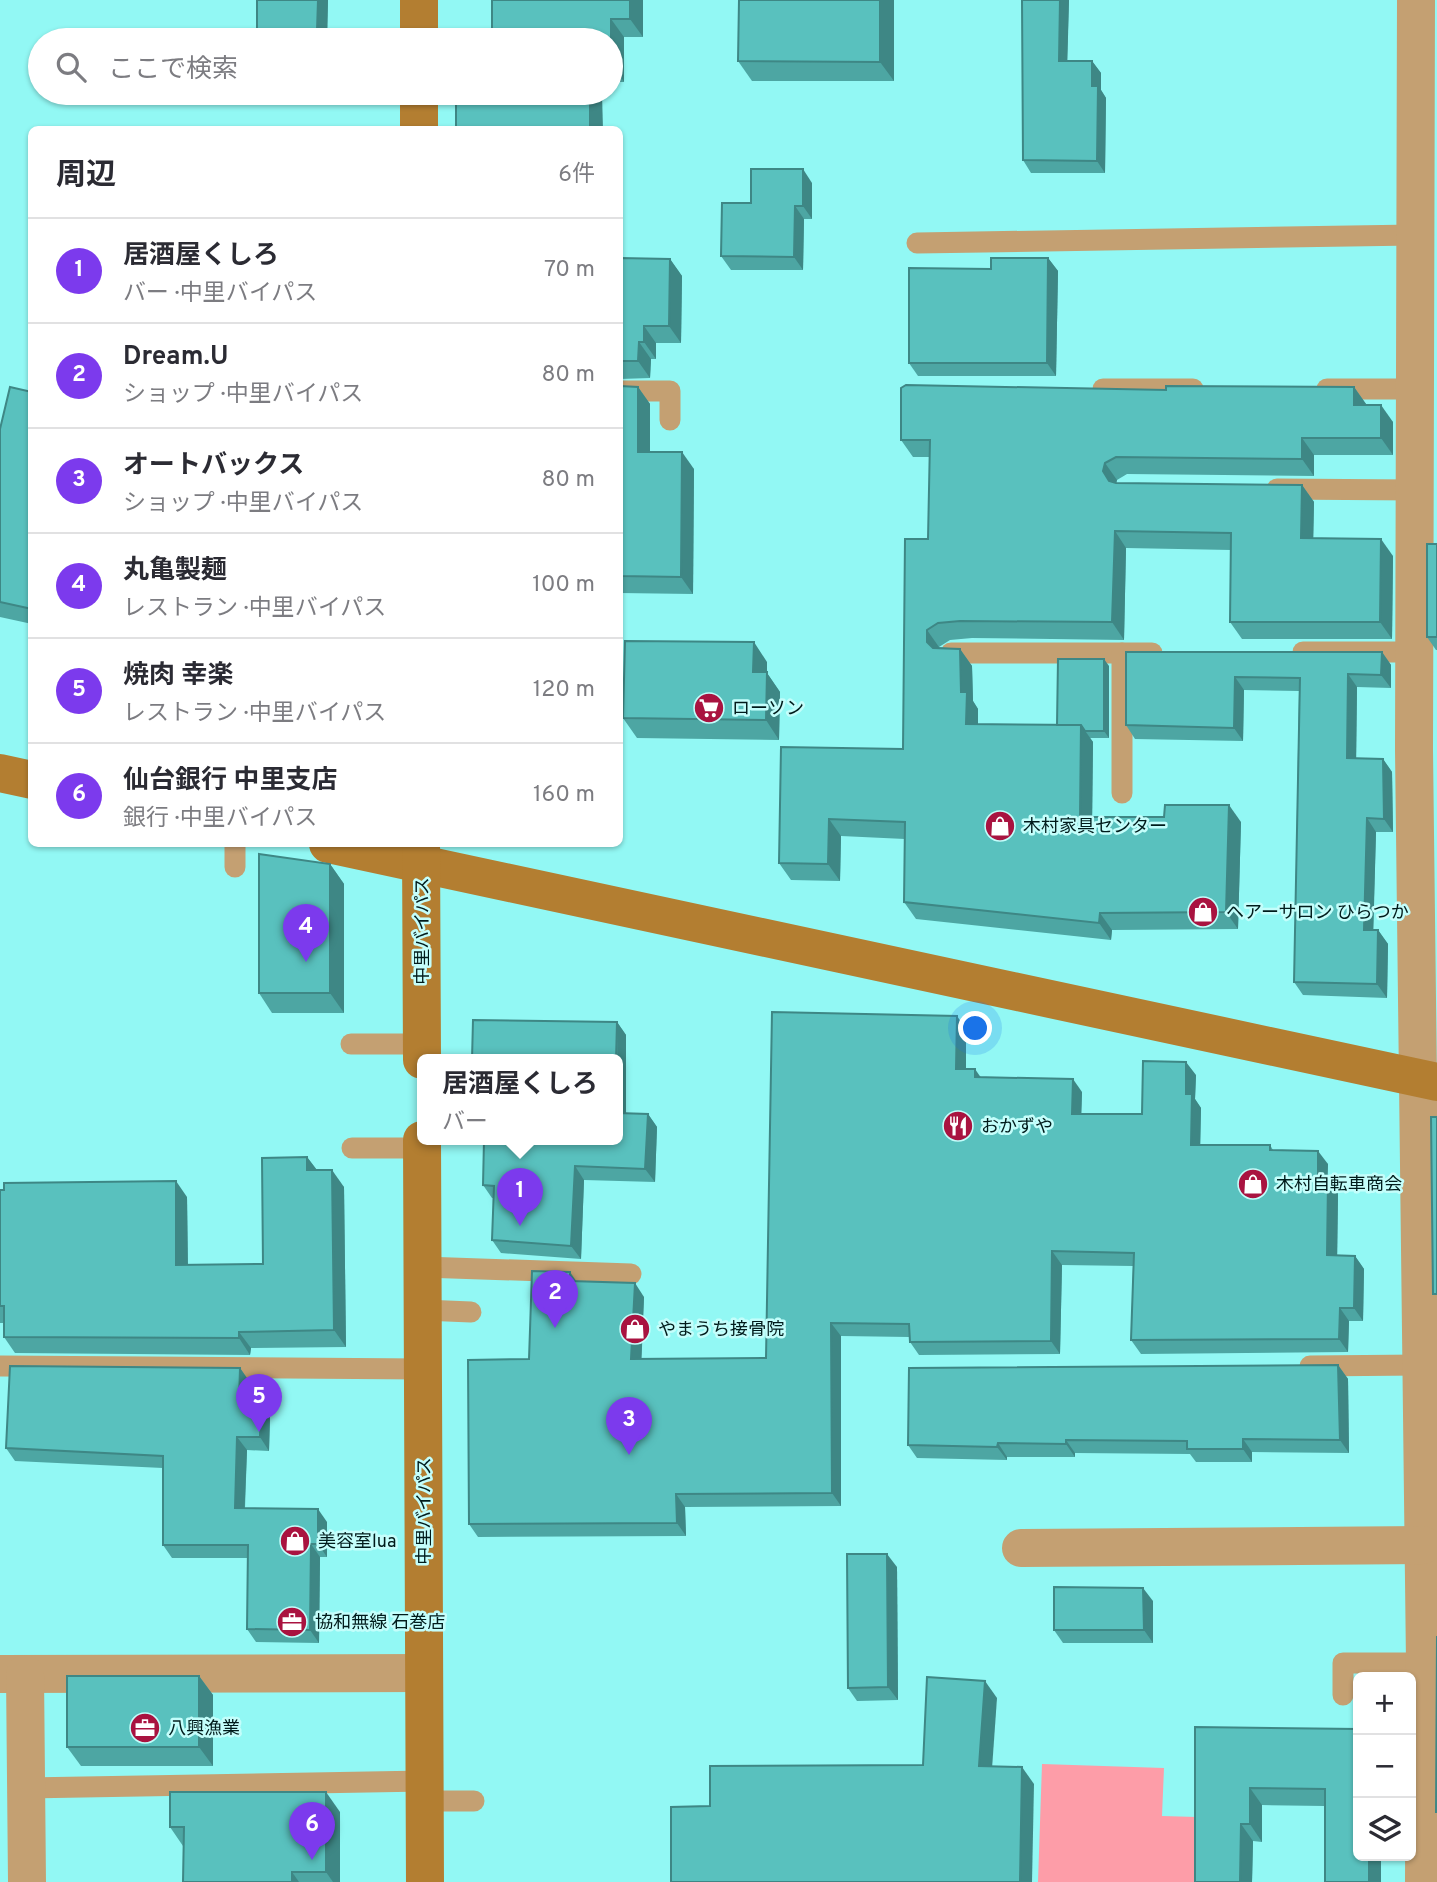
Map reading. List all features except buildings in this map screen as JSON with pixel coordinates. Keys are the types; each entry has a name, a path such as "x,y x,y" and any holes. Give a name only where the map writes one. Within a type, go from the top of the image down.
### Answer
{"street":[{"path":"1416,0 1426,177 1414,235 1415,490 1426,551 1415,652 1426,750 1427,1080 1420,1365 1425,1663 1424,1882"},
{"path":"419,105 419,126"},
{"path":"0,774 28,779"},
{"path":"359,847 421,853 1427,1080"},
{"name":"中里バイパス","path":"421,853 422,1052"},
{"name":"中里バイパス","path":"422,1145 425,1882"},
{"path":"1021,1548 1423,1545"},
{"path":"27,1882 26,1788 13,1674 424,1673"}],"lane":[{"path":"916,243 1414,235"},
{"path":"1084,389 1208,389"},
{"path":"1304,389 1415,389"},
{"path":"623,391 670,391 670,420"},
{"path":"1251,488 1415,490"},
{"path":"1275,652 1415,652"},
{"path":"951,653 1178,653"},
{"path":"1122,653 1122,793"},
{"path":"235,847 235,867"},
{"path":"351,1044 422,1052"},
{"path":"352,1148 417,1144"},
{"path":"423,1267 631,1274"},
{"path":"423,1310 471,1312"},
{"path":"1295,1366 1420,1365"},
{"path":"0,1366 423,1369"},
{"path":"1343,1695 1343,1663 1425,1663"},
{"path":"26,1788 425,1791 474,1801"}],"shaded area":[{"path":"1042,1764 1164,1768 1162,1816 1197,1817 1195,1882 1038,1882"}],"place":[{"name":"ローソン","path":"709,708"},
{"name":"木村家具センター","path":"1000,826"},
{"name":"ヘアーサロン ひらつか","path":"1203,912"},
{"name":"丸亀製麺","path":"306,962"},
{"name":"おかずや","path":"958,1126"},
{"name":"木村自転車商会","path":"1253,1184"},
{"name":"居酒屋くしろ","path":"520,1226"},
{"name":"Dream.U","path":"555,1328"},
{"name":"やまうち接骨院","path":"635,1329"},
{"name":"焼肉 幸楽","path":"259,1432"},
{"name":"オートバックス","path":"629,1455"},
{"name":"美容室lua","path":"295,1541"},
{"name":"協和無線 石巻店","path":"292,1622"},
{"name":"八興漁業","path":"145,1728"},
{"name":"仙台銀行 中里支店","path":"312,1860"}]}
